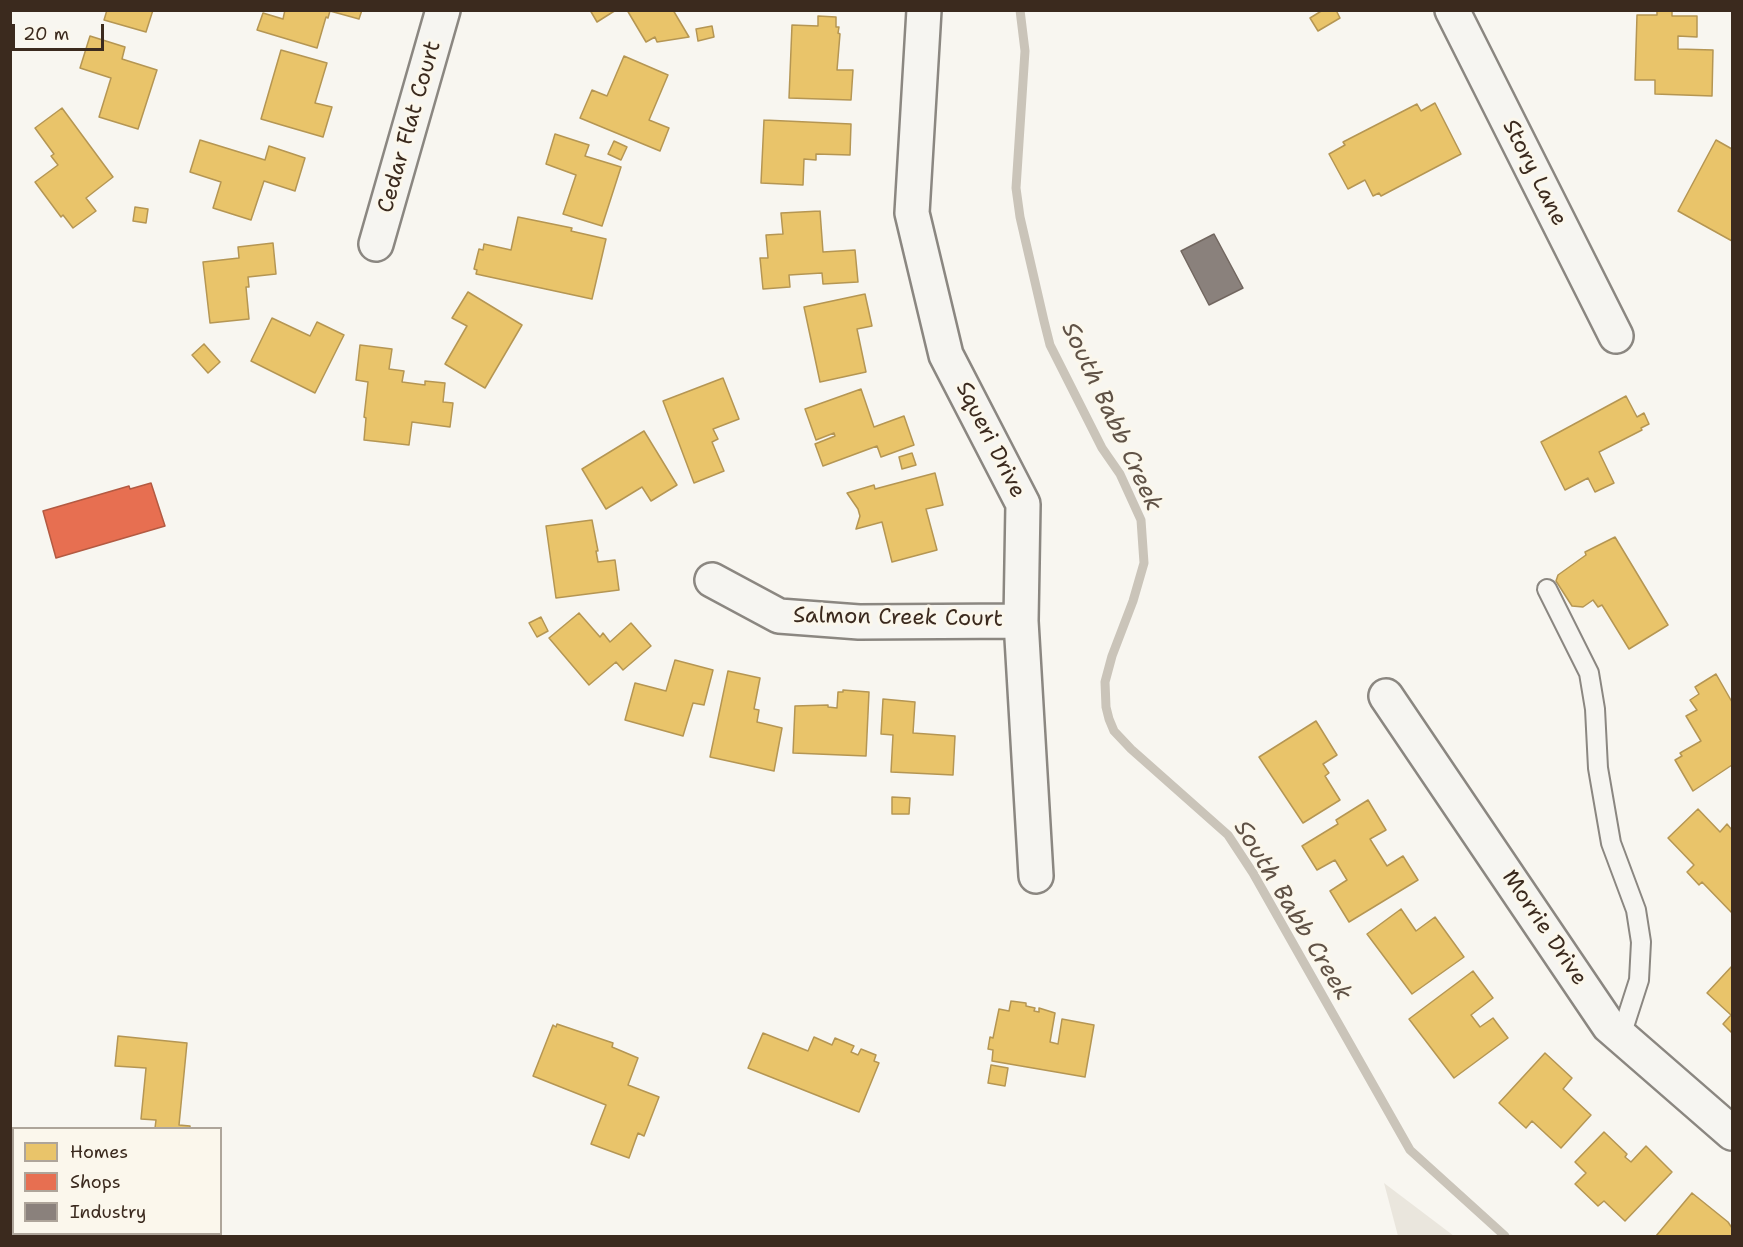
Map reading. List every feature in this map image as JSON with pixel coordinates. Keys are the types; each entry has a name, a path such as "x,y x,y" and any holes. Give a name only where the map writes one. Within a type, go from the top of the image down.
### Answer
{"street":[{"name":"Cedar Flat Court","path":"376,244 443,10"},
{"name":"Squeri Drive","path":"924,10 912,213 946,355 1023,504 1021,621 1036,876"},
{"name":"Story Lane","path":"1452,10 1616,336"},
{"name":"Salmon Creek Court","path":"712,580 779,616 860,622 1021,621"},
{"name":"Morrie Drive","path":"1386,696 1609,1026 1732,1133"}],"lane":[{"path":"1547,589 1589,673 1595,709 1598,768 1611,843 1636,910 1641,942 1639,980 1621,1036"}],"shaded area":[{"path":"1384,1183 1454,1236 1398,1236"}],"building: Homes":[{"path":"107,10 153,10 146,32 104,20"},
{"path":"285,10 362,10 359,19 330,11 317,48 257,30 263,13 283,19"},
{"path":"590,10 616,10 597,22"},
{"path":"627,10 673,10 689,37 657,42 655,37 646,42"},
{"path":"1323,10 1336,10 1340,18 1318,31 1310,18"},
{"path":"1657,11 1672,11 1672,16 1697,16 1697,37 1678,36 1678,49 1713,50 1712,96 1655,94 1655,80 1635,80 1637,15 1657,15"},
{"path":"818,16 836,17 836,27 839,27 838,33 840,34 837,70 853,70 851,100 789,98 792,25 818,26"},
{"path":"712,26 714,37 698,41 696,29"},
{"path":"90,36 125,47 122,59 157,70 138,129 99,117 111,78 80,68"},
{"path":"281,50 327,63 315,103 332,107 323,137 261,119"},
{"path":"624,56 668,75 649,120 669,128 660,151 580,118 592,90 607,96"},
{"path":"1435,103 1461,154 1381,196 1379,193 1373,196 1365,180 1348,189 1329,154 1345,145 1343,142 1417,104 1421,111"},
{"path":"62,108 113,177 86,198 96,211 73,228 63,215 61,217 35,182 58,165 51,156 54,154 35,128"},
{"path":"764,120 851,124 850,155 816,154 816,160 804,159 803,185 761,183"},
{"path":"555,134 589,145 585,156 621,167 602,226 563,214 576,175 546,164"},
{"path":"200,140 265,160 269,146 305,158 295,191 264,181 251,220 213,208 221,182 190,172"},
{"path":"1716,140 1732,149 1732,241 1678,211"},
{"path":"614,141 627,147 621,160 608,154"},
{"path":"135,207 148,209 146,223 133,221"},
{"path":"820,211 823,252 855,250 858,282 823,284 822,273 789,275 790,287 763,289 760,258 768,258 766,235 783,234 781,213"},
{"path":"518,217 572,228 571,231 606,239 592,299 476,274 477,270 474,269 479,249 483,250 484,244 511,250"},
{"path":"273,243 276,274 248,277 249,287 246,287 249,319 210,323 203,262 239,258 238,247"},
{"path":"468,292 522,325 485,388 445,364 467,326 452,318"},
{"path":"865,294 872,326 857,329 866,372 820,382 804,307"},
{"path":"272,318 310,336 317,322 344,335 315,393 251,361"},
{"path":"204,344 220,362 208,373 192,355"},
{"path":"360,345 392,349 389,369 404,371 402,382 425,385 425,381 445,383 443,402 453,403 450,427 412,422 409,445 364,440 368,382 356,380"},
{"path":"723,378 739,419 713,429 718,439 712,442 724,471 694,483 663,401"},
{"path":"861,389 874,427 904,416 914,445 881,457 877,446 823,466 815,444 835,436 834,433 816,440 805,409"},
{"path":"1626,396 1637,417 1644,413 1649,424 1641,428 1642,430 1599,452 1614,483 1595,492 1588,478 1565,490 1541,442"},
{"path":"644,431 677,485 651,501 642,487 606,509 582,469"},
{"path":"912,453 916,465 902,469 899,457"},
{"path":"935,473 943,505 926,509 937,550 892,562 882,522 856,529 860,516 847,493 874,485 875,489"},
{"path":"592,520 598,562 615,560 619,590 556,598 546,526"},
{"path":"1615,537 1668,625 1629,649 1602,605 1598,607 1593,600 1583,607 1572,606 1556,581 1558,575 1586,555 1585,552"},
{"path":"579,613 600,637 603,633 610,642 631,623 651,646 623,670 616,662 589,685 549,638"},
{"path":"541,617 548,631 537,637 529,623"},
{"path":"675,660 713,670 704,705 693,703 683,736 625,720 635,683 666,691"},
{"path":"728,671 760,678 754,709 759,710 757,722 782,728 774,771 710,757"},
{"path":"1716,674 1732,702 1732,765 1693,791 1675,760 1682,756 1680,753 1701,741 1686,716 1697,710 1690,700 1699,694 1695,687"},
{"path":"843,690 869,692 866,756 793,753 795,706 828,705 828,707 837,708 838,692 843,692"},
{"path":"883,699 915,702 913,733 955,736 953,775 891,772 893,735 881,734"},
{"path":"1316,721 1337,755 1323,764 1329,773 1325,776 1340,800 1303,823 1259,757"},
{"path":"892,797 910,798 909,814 892,814"},
{"path":"1368,800 1386,830 1370,839 1387,866 1403,856 1418,880 1349,922 1330,891 1347,880 1335,860 1317,870 1302,846 1338,824 1336,820"},
{"path":"1698,809 1720,832 1727,824 1732,830 1732,913 1702,882 1699,885 1687,872 1694,865 1668,838"},
{"path":"1401,909 1416,931 1435,917 1464,957 1412,994 1367,934"},
{"path":"1732,966 1732,1033 1723,1024 1731,1015 1707,993"},
{"path":"1473,971 1493,998 1471,1015 1480,1027 1493,1018 1508,1038 1454,1078 1409,1019"},
{"path":"1011,1001 1026,1003 1026,1006 1035,1008 1034,1011 1039,1012 1039,1008 1055,1013 1050,1042 1058,1044 1062,1019 1094,1025 1085,1077 992,1061 993,1050 988,1049 990,1037 993,1038 999,1009 1009,1011"},
{"path":"557,1024 613,1043 612,1047 638,1058 628,1085 659,1097 644,1136 638,1133 629,1158 591,1144 606,1105 533,1076 553,1025 556,1027"},
{"path":"763,1033 808,1051 814,1037 832,1045 835,1038 854,1046 851,1052 858,1055 861,1049 876,1055 874,1061 879,1063 859,1112 748,1068"},
{"path":"118,1036 187,1043 179,1125 190,1127 155,1127 156,1120 141,1119 146,1068 115,1066"},
{"path":"1545,1053 1572,1078 1563,1089 1591,1115 1561,1148 1532,1121 1526,1128 1499,1103"},
{"path":"991,1065 1008,1068 1005,1086 988,1083"},
{"path":"1604,1132 1627,1154 1625,1157 1631,1162 1646,1146 1672,1172 1625,1221 1604,1201 1598,1206 1575,1184 1586,1173 1575,1162"},
{"path":"1692,1193 1728,1222 1732,1228 1732,1236 1656,1236"}],"building: Shops":[{"path":"151,483 165,526 56,558 43,511 129,486 130,489"}],"building: Industry":[{"path":"1214,234 1243,288 1209,305 1181,251"}],"waterway":[{"name":"South Babb Creek","path":"1020,10 1025,51 1016,188 1020,217 1044,321 1050,345 1102,448 1120,474 1141,520 1144,563 1105,682 1109,719 1114,731 1131,749 1228,835 1253,873 1410,1150 1505,1236"}]}
